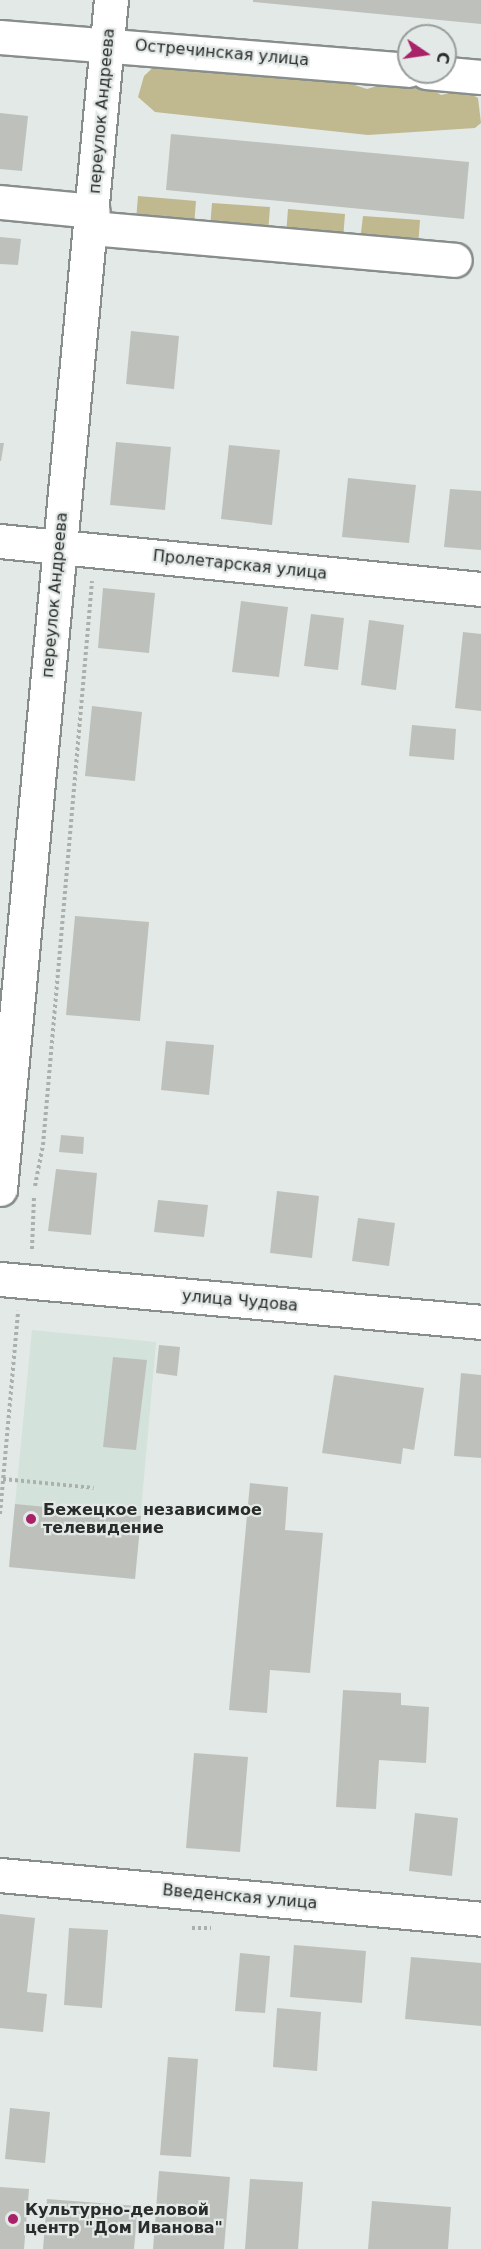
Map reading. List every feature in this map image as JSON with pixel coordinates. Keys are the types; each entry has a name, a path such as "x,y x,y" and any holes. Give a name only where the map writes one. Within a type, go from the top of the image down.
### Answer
{"street":[{"name":"переулок Андреева","path":"0,1189 111,0"},
{"name":"Остречинская улица","path":"0,37 108,43 397,69"},
{"path":"457,75 481,77"},
{"path":"0,202 92,220 455,260"},
{"name":"Пролетарская улица","path":"0,541 481,589"},
{"name":"улица Чудова","path":"14,1280 481,1323"},
{"name":"Введенская улица","path":"0,1875 481,1919"}],"path":[{"path":"0,1514 18,1311 14,1280 43,1145 63,935 94,551"},
{"path":"3,1479 94,1488"}],"shaded area":[{"path":"161,60 342,81 367,89 397,80 397,84 424,84 441,95 463,90 478,98 481,123 475,128 368,135 155,112 138,97 144,76"},
{"path":"138,196 196,201 194,226 136,221"},
{"path":"212,203 270,207 268,233 210,228"},
{"path":"288,209 345,214 343,239 286,235"},
{"path":"363,216 420,220 418,246 360,241"},
{"path":"32,1330 156,1342 135,1579 9,1567"}],"building":[{"path":"253,0 481,0 481,24 253,2"},
{"path":"0,113 28,116 22,171 0,169"},
{"path":"171,134 469,162 464,219 166,190"},
{"path":"0,237 21,239 18,265 0,264"},
{"path":"131,331 179,336 174,389 126,384"},
{"path":"116,442 171,447 165,510 110,505"},
{"path":"0,443 4,443 1,461 0,461"},
{"path":"229,445 280,450 272,525 221,519"},
{"path":"348,478 416,485 409,543 342,537"},
{"path":"450,489 481,491 481,550 444,547"},
{"path":"103,588 155,593 149,653 98,648"},
{"path":"241,601 288,607 279,677 232,672"},
{"path":"311,614 344,618 338,670 304,666"},
{"path":"369,620 404,625 396,690 361,685"},
{"path":"463,632 481,634 481,711 455,708"},
{"path":"92,706 142,712 135,781 85,776"},
{"path":"412,725 456,729 454,760 409,756"},
{"path":"75,916 149,922 140,1021 66,1015"},
{"path":"166,1041 214,1045 209,1095 161,1090"},
{"path":"61,1135 84,1137 83,1154 59,1152"},
{"path":"56,1169 97,1173 91,1235 48,1231"},
{"path":"277,1191 319,1196 312,1258 270,1253"},
{"path":"158,1200 208,1205 204,1237 154,1232"},
{"path":"358,1218 395,1223 389,1266 352,1261"},
{"path":"159,1345 180,1347 177,1376 156,1373"},
{"path":"113,1357 147,1360 136,1450 103,1447"},
{"path":"461,1373 481,1375 481,1458 454,1456"},
{"path":"334,1375 424,1388 414,1450 403,1448 401,1464 322,1453"},
{"path":"250,1483 288,1487 285,1530 323,1533 310,1673 270,1670 267,1713 229,1710"},
{"path":"15,1504 141,1516 135,1579 9,1567"},
{"path":"343,1690 401,1693 401,1705 429,1707 426,1763 379,1760 376,1809 336,1807"},
{"path":"194,1753 248,1757 240,1852 186,1848"},
{"path":"415,1813 458,1818 452,1876 409,1871"},
{"path":"0,1914 35,1918 27,1992 47,1994 43,2032 0,2028"},
{"path":"69,1928 108,1930 102,2008 64,2005"},
{"path":"294,1945 366,1951 362,2003 290,1997"},
{"path":"240,1953 270,1956 265,2013 235,2011"},
{"path":"411,1957 481,1963 481,2026 405,2019"},
{"path":"277,2008 321,2012 317,2071 273,2067"},
{"path":"168,2057 198,2059 191,2157 160,2155"},
{"path":"10,2108 50,2112 45,2163 5,2159"},
{"path":"159,2171 230,2177 224,2249 153,2249"},
{"path":"250,2179 303,2182 298,2249 245,2249"},
{"name":"Культурно-деловой центр \"Дом Иванова\"","path":"0,2187 29,2189 24,2249 0,2249"},
{"path":"47,2199 138,2206 134,2249 43,2249"},
{"path":"372,2201 451,2207 448,2249 368,2249"}],"place":[{"name":"Бежецкое независимое телевидение","path":"31,1519"},
{"name":"Культурно-деловой центр \"Дом Иванова\"","path":"13,2219"}]}
